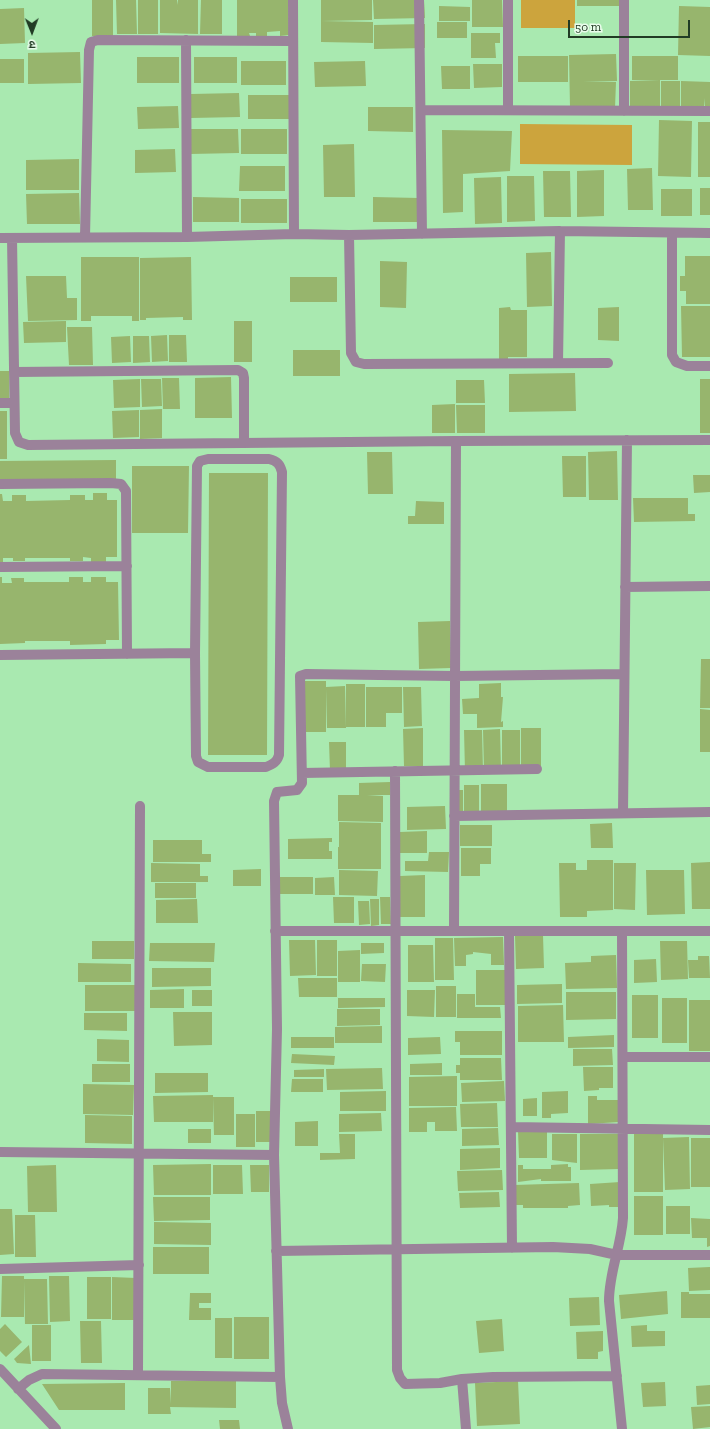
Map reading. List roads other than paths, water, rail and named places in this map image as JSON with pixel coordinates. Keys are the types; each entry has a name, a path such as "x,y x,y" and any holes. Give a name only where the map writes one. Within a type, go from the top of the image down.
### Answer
{"street":[{"path":"293,0 294,234"},
{"path":"419,0 422,234"},
{"path":"508,0 508,110"},
{"path":"624,0 624,111"},
{"path":"85,237 89,50 91,42 98,40 293,41"},
{"path":"186,40 187,237"},
{"path":"420,110 710,111"},
{"path":"558,362 560,231"},
{"path":"0,238 187,237 294,234 349,235 560,231 710,233"},
{"path":"672,233 672,355 676,362 687,366 710,366"},
{"path":"349,235 351,353 356,362 364,364 558,362 608,363"},
{"path":"12,238 15,433 19,442 28,445 710,440"},
{"path":"14,372 238,370 243,373 244,378 244,443"},
{"path":"0,403 14,402"},
{"path":"623,813 627,440"},
{"path":"454,931 456,441"},
{"path":"208,459 269,459 276,461 280,465 282,479 279,755 273,764 266,767 208,767 198,762 196,756 195,653 197,466 200,461 208,459"},
{"path":"0,484 121,484 126,491 127,654"},
{"path":"0,567 127,566"},
{"path":"625,587 710,586"},
{"path":"0,655 195,653"},
{"path":"288,1429 282,1403 280,1377 276,1251 274,1155 277,1029 274,796 281,792 297,790 302,783 299,680 302,675 454,676 624,674"},
{"path":"302,773 454,769 537,769"},
{"path":"395,771 397,1370 400,1378 405,1384 493,1377 617,1376"},
{"path":"138,1374 140,806"},
{"path":"454,816 710,812"},
{"path":"509,931 512,1248"},
{"path":"622,931 623,1218 617,1255 609,1283 609,1301 622,1429"},
{"path":"275,932 710,931"},
{"path":"623,1057 710,1057"},
{"path":"511,1127 623,1130 710,1130"},
{"path":"0,1152 274,1155"},
{"path":"276,1251 553,1247 590,1249 617,1255 710,1255"},
{"path":"0,1269 139,1265"},
{"path":"0,1369 56,1429"},
{"path":"18,1389 29,1380 42,1374 138,1374 280,1377"},
{"path":"462,1379 466,1429"}]}
